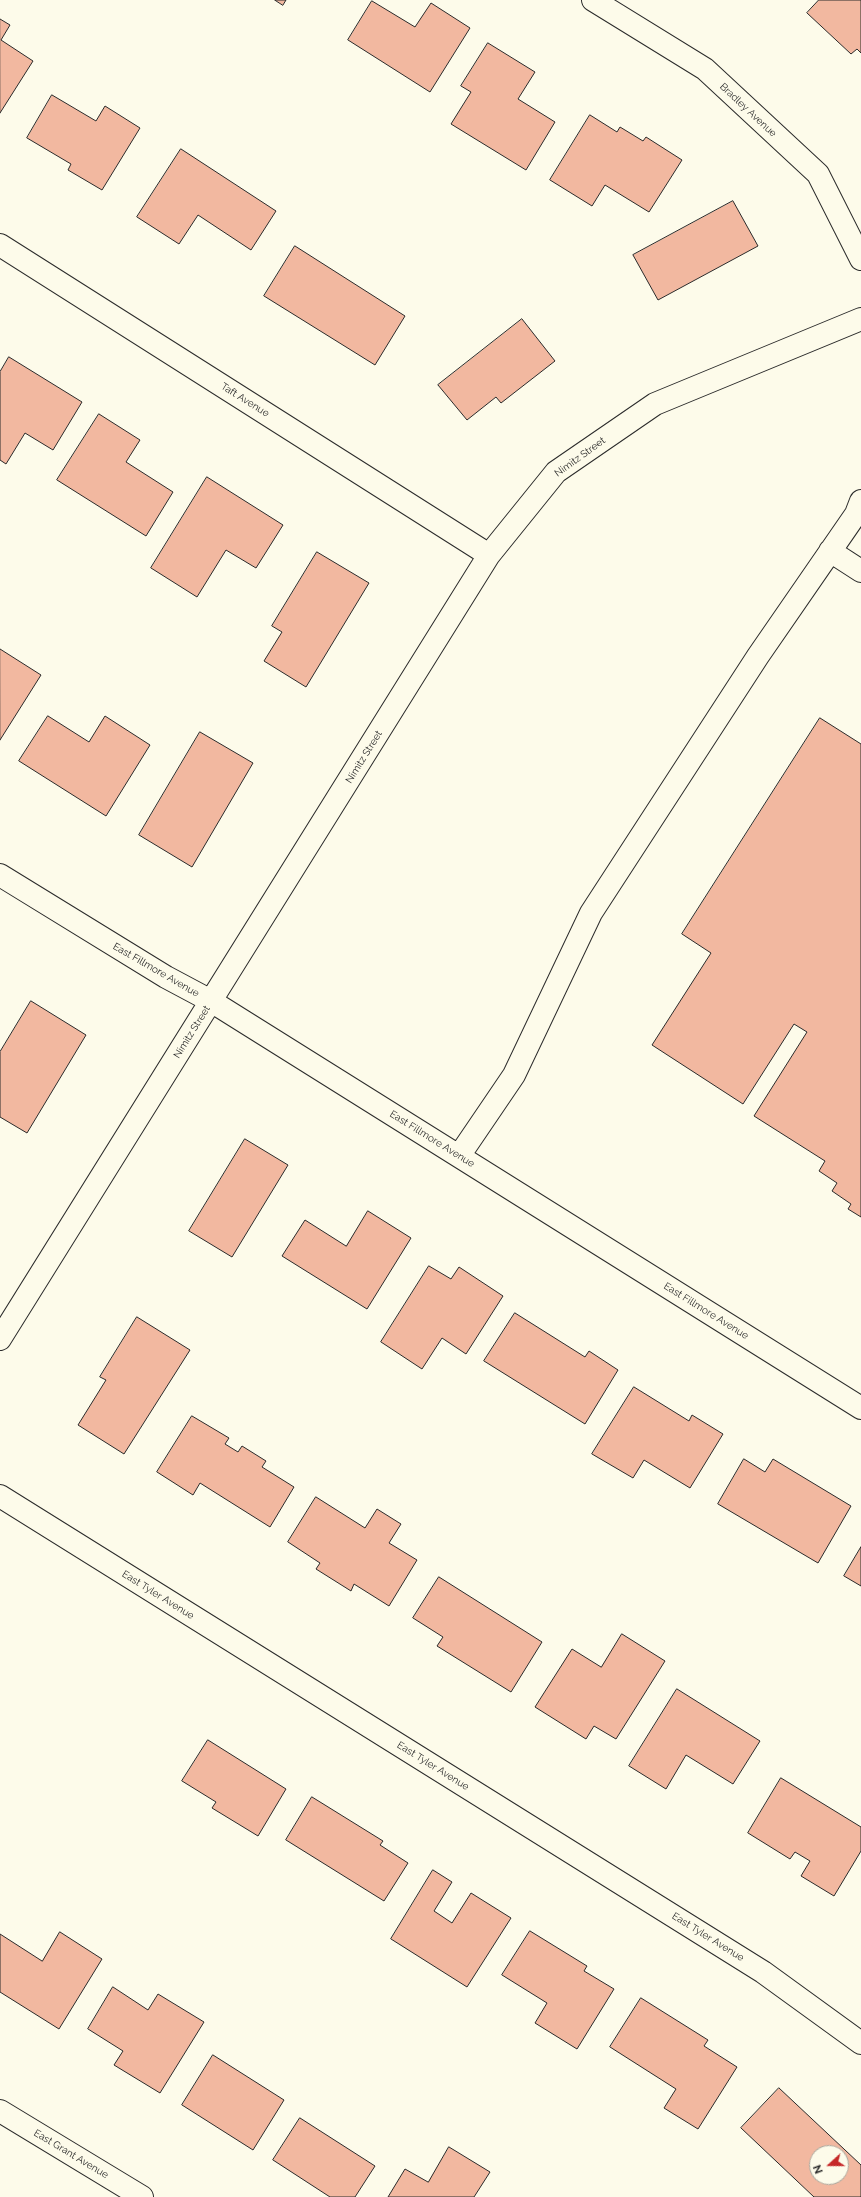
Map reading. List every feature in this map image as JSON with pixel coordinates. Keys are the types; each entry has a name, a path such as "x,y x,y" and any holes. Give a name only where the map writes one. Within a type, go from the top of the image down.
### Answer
{"street":[{"name":"Bradley Avenue","path":"593,0 705,69 818,174 861,259"},
{"name":"Taft Avenue","path":"0,245 489,555"},
{"name":"Nimitz Street","path":"0,1339 489,555 556,472 655,404 861,319"},
{"path":"459,1156 514,1075 591,913 758,656 856,514 861,501"},
{"path":"830,551 861,571"},
{"name":"East Fillmore Avenue","path":"0,875 166,977 211,1001 861,1408"},
{"name":"East Tyler Avenue","path":"0,1496 763,1972 861,2043"},
{"name":"East Grant Avenue","path":"0,2111 142,2197"}],"building":[{"path":"275,0 286,0 283,5"},
{"path":"819,0 861,0 861,53 857,49 851,54 807,13"},
{"path":"372,1 415,27 431,3 470,28 430,92 348,40"},
{"path":"0,19 10,25 1,40 33,61 0,113"},
{"path":"488,43 535,72 518,99 555,122 526,170 451,124 471,92 461,86"},
{"path":"52,95 96,121 105,106 140,128 102,190 68,170 71,164 27,138"},
{"path":"590,115 617,132 620,127 643,141 646,137 682,160 649,212 605,185 592,206 550,180"},
{"path":"181,149 276,211 251,250 198,215 179,244 137,217"},
{"path":"733,201 758,246 658,300 633,255"},
{"path":"295,246 405,316 375,365 264,296"},
{"path":"522,319 555,361 501,403 496,397 467,420 438,385"},
{"path":"9,357 82,402 53,450 25,433 6,464 0,460 0,372"},
{"path":"99,414 140,440 126,462 173,492 146,536 57,480"},
{"path":"207,477 283,525 256,568 226,550 197,597 151,568"},
{"path":"317,552 369,583 306,687 264,661 282,632 272,626"},
{"path":"0,649 41,675 0,740"},
{"path":"48,716 89,742 105,716 150,745 106,816 19,761"},
{"path":"820,718 861,744 861,1217 848,1209 851,1204 832,1191 837,1183 819,1171 825,1161 754,1116 807,1032 794,1024 743,1104 652,1045 711,953 682,934"},
{"path":"200,732 253,763 192,867 139,835"},
{"path":"31,1001 86,1035 27,1133 0,1117 0,1052"},
{"path":"245,1139 288,1165 232,1257 189,1231"},
{"path":"368,1211 411,1238 367,1309 282,1256 305,1220 346,1246"},
{"path":"429,1266 451,1279 459,1267 503,1296 466,1354 442,1338 422,1369 381,1342"},
{"path":"515,1313 585,1357 589,1351 618,1370 585,1424 484,1361"},
{"path":"137,1317 190,1350 124,1454 78,1425 106,1380 100,1377"},
{"path":"634,1387 689,1421 692,1415 723,1434 690,1488 644,1460 633,1478 592,1454"},
{"path":"192,1416 229,1438 225,1444 238,1452 242,1446 266,1461 262,1467 294,1487 270,1527 200,1483 193,1495 157,1472"},
{"path":"744,1459 765,1472 773,1459 851,1506 818,1563 718,1504"},
{"path":"316,1497 365,1528 377,1509 401,1524 389,1543 417,1560 389,1606 354,1584 351,1591 316,1569 320,1563 288,1542"},
{"path":"861,1547 861,1586 844,1576"},
{"path":"439,1577 542,1642 511,1692 437,1646 443,1637 413,1618"},
{"path":"622,1634 665,1661 616,1739 594,1726 586,1739 535,1707 572,1649 601,1667"},
{"path":"677,1689 760,1741 733,1784 686,1755 666,1789 629,1766"},
{"path":"208,1740 286,1789 258,1836 212,1808 216,1802 182,1781"},
{"path":"781,1778 861,1827 861,1851 834,1896 801,1876 810,1861 795,1852 790,1859 748,1833"},
{"path":"312,1797 383,1841 380,1845 408,1863 384,1901 286,1840"},
{"path":"433,1870 452,1882 434,1911 452,1923 471,1893 511,1918 467,1987 391,1939"},
{"path":"530,1931 587,1966 584,1971 614,1989 577,2049 535,2023 547,2003 502,1975"},
{"path":"60,1932 102,1959 59,2029 0,1992 0,1934 42,1961"},
{"path":"113,1987 148,2010 158,1994 204,2022 160,2093 114,2065 123,2051 88,2029"},
{"path":"641,1998 708,2040 704,2046 737,2067 698,2129 664,2108 676,2089 610,2047"},
{"path":"213,2055 284,2100 253,2150 182,2105"},
{"path":"779,2088 840,2145 809,2145 809,2185 849,2185 849,2154 861,2165 861,2197 814,2197 741,2128"},
{"path":"300,2118 375,2166 355,2197 330,2197 273,2160"},
{"path":"449,2147 490,2172 474,2197 388,2197 405,2169 428,2182"}]}
